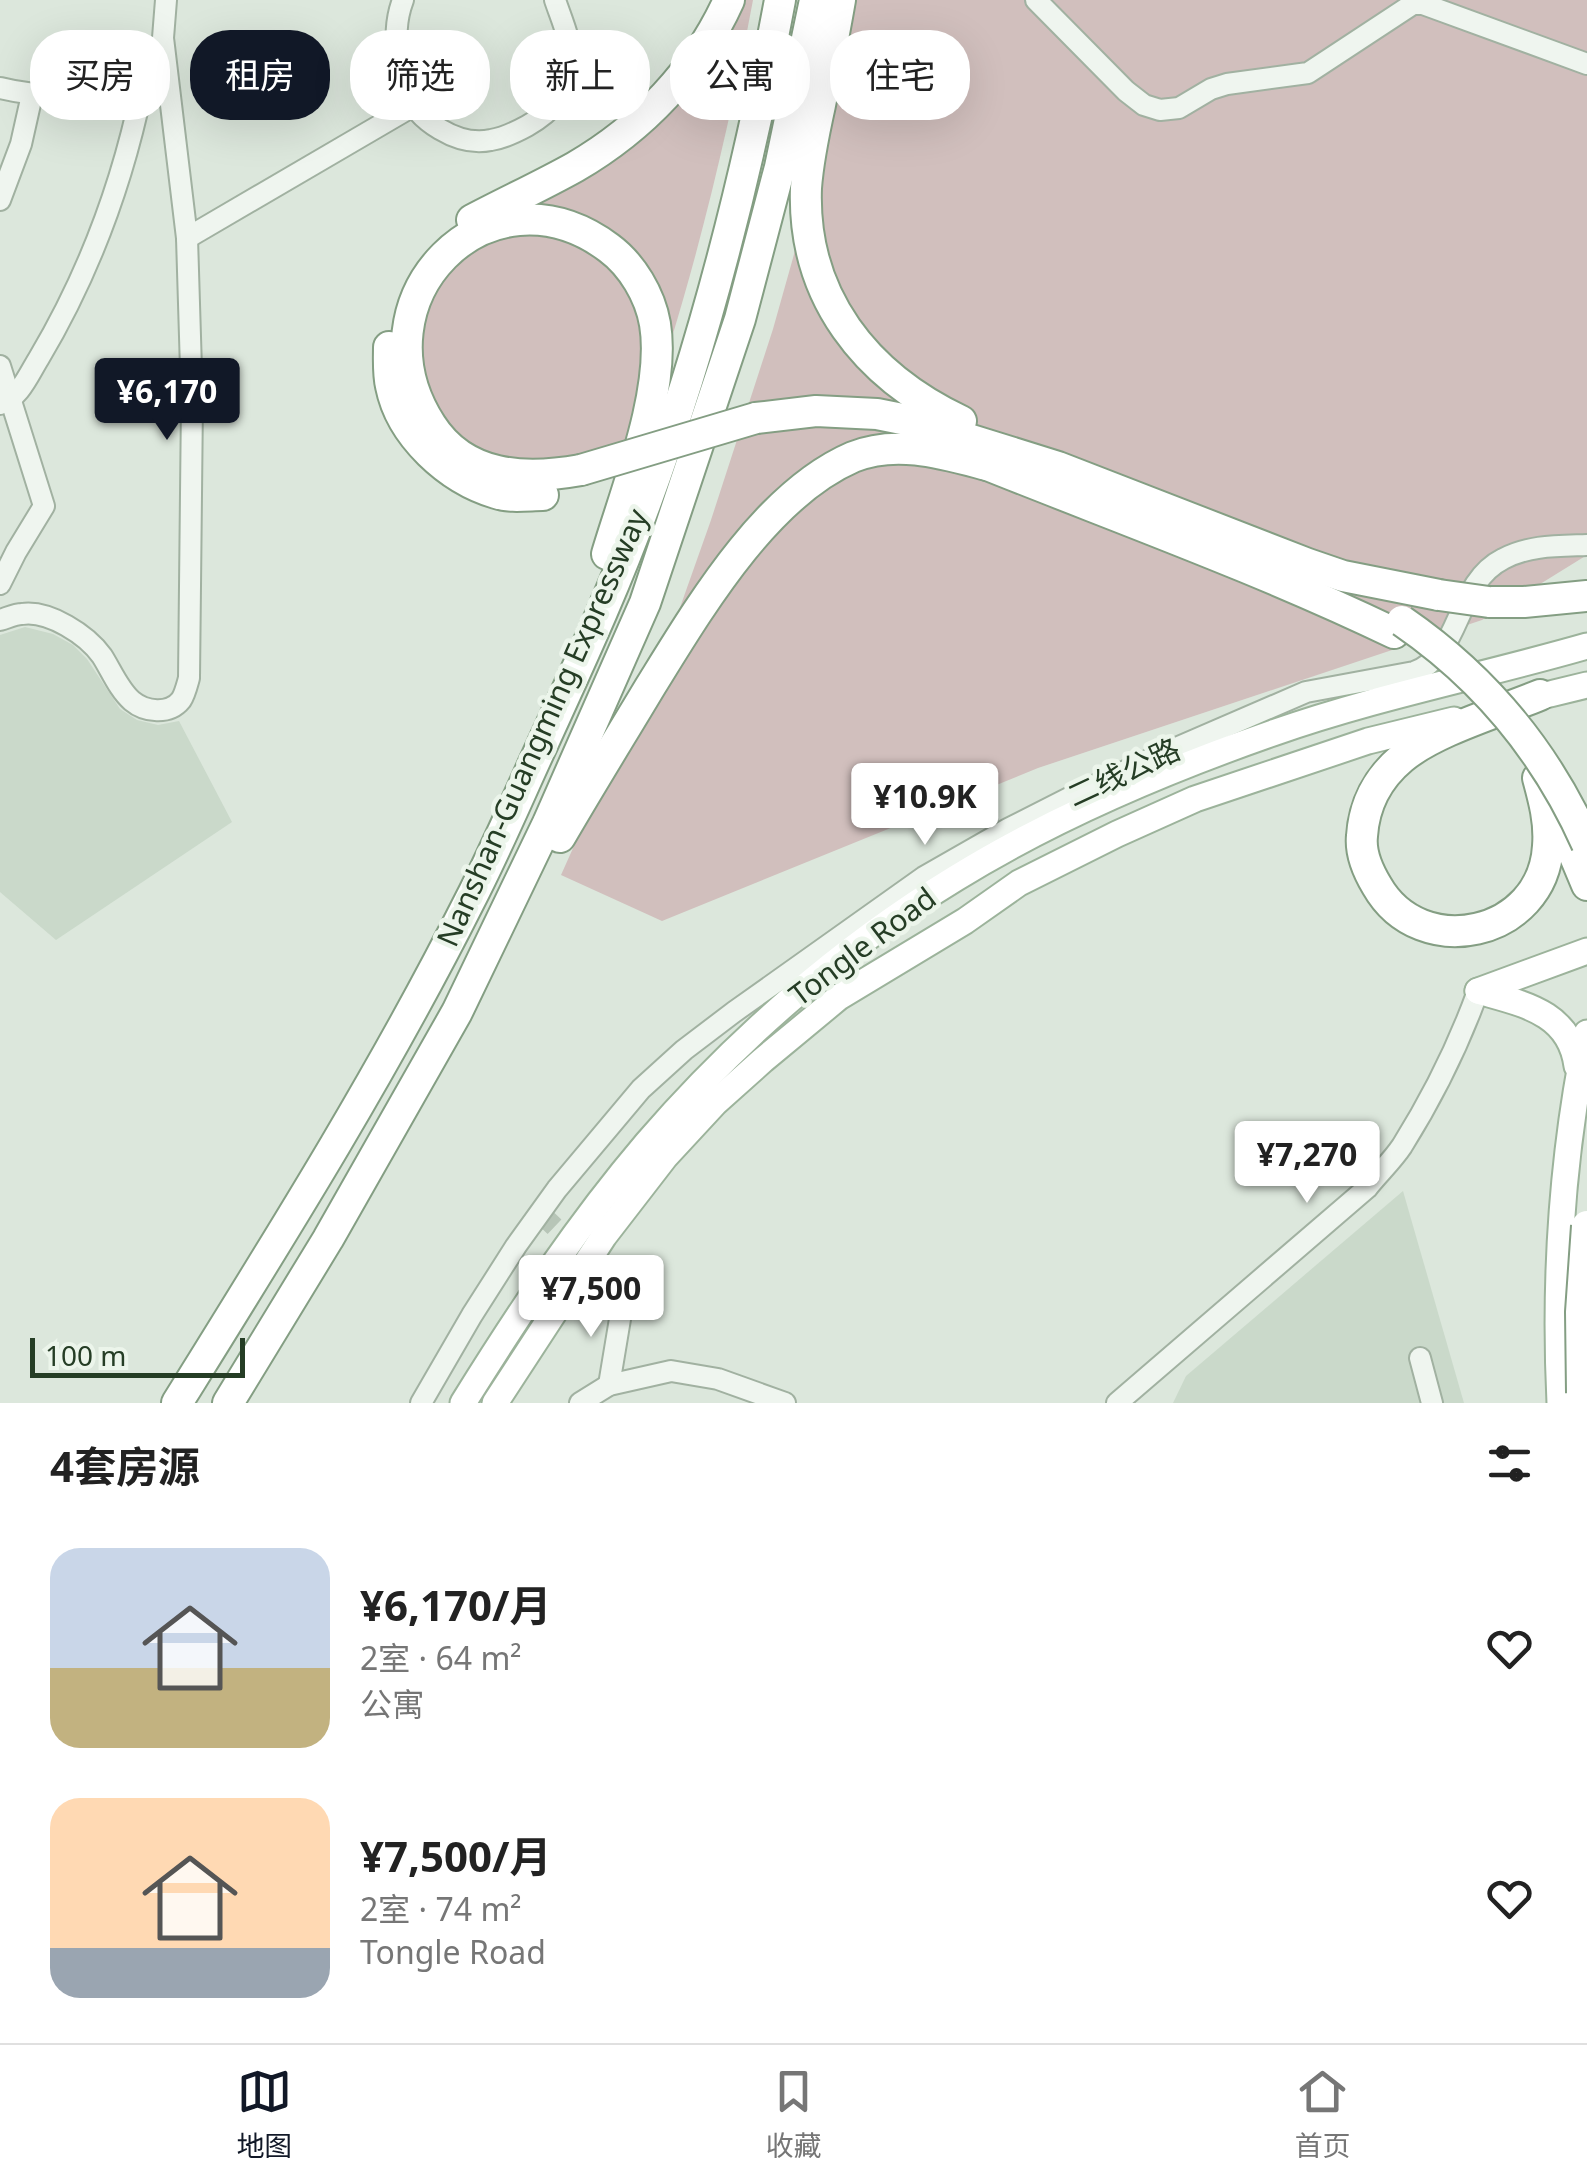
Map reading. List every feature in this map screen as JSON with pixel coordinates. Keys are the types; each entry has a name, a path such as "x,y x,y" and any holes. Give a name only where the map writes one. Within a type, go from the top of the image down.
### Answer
{"highway":[{"path":"729,0 690,67 621,136 574,167 444,237 422,254 406,275 390,323 391,389 408,426 429,454 462,478 499,494 541,495 581,479 816,411 877,414 936,428 1058,467 1343,576 1490,602 1587,596"},
{"name":"Nanshan-Guangming Expressway","path":"177,1403 384,1061 469,903 618,575 689,372 752,141 780,0"},
{"name":"Nanshan-Guangming Expressway","path":"228,1403 328,1239 457,1012 548,824 646,603 755,267 814,0"},
{"path":"840,0 806,191 810,237 831,303 871,360 906,391 1058,467"},
{"path":"562,703 645,428 656,364 655,324 648,298 632,272 595,237 572,226 548,221 496,224 471,234 448,250 418,290 406,335 407,366 414,388 430,424 448,448 481,466 514,476 581,479"},
{"path":"750,428 868,430 929,442 1338,607 1398,627 1449,656 1519,728 1547,766 1587,844"},
{"path":"457,1012 673,650 773,514 828,472 854,457 874,452 931,451 988,465"},
{"path":"1263,547 1341,586 1398,627 1472,693 1517,745 1538,778 1587,885"},
{"path":"1538,778 1548,819 1548,849 1540,878 1512,914 1494,925 1447,931 1420,924 1398,912 1382,896 1368,872 1361,846 1362,820 1383,776 1424,742 1540,696"},
{"path":"1575,1400 1587,1226"}],"main road":[{"name":"Tongle Road","path":"463,1403 555,1262 648,1142 774,1014 893,919 1036,833 1166,774 1273,733 1360,706 1587,646"},
{"name":"Tongle Road","path":"495,1403 604,1236 666,1157 715,1103 839,997 965,921 1019,883 1195,799 1368,741 1587,684"},
{"path":"1478,991 1587,951"},
{"path":"1478,991 1548,1015 1569,1038 1578,1077"},
{"path":"1575,1400 1562,1209 1587,1032"}],"street":[{"path":"164,30 166,0"},
{"path":"396,30 403,0"},
{"path":"430,120 453,136 489,141 544,115 557,102 570,67 570,49 555,0"},
{"path":"1036,0 1126,90 1144,105 1160,110 1179,108 1210,89 1227,84 1308,73 1413,2 1587,64"},
{"path":"0,620 25,613 58,621 82,634 98,650 130,699 142,707 172,708 182,698 189,678 192,402 187,238 170,86"},
{"path":"0,88 30,95"},
{"path":"0,200 22,144 30,105"},
{"path":"6,403 51,337 86,269 119,181 134,120"},
{"path":"187,238 389,120"},
{"path":"0,366 6,403 44,506 0,584"},
{"name":"二线公路","path":"421,1403 516,1246 579,1162 641,1090 684,1050 749,1000 924,876 1080,792 1306,692 1429,666 1440,653 1471,589 1486,570 1532,548 1587,545"},
{"path":"1117,1403 1367,1188 1400,1148 1438,1080 1478,991"},
{"path":"609,1385 622,1301 616,1285"},
{"path":"1420,1358 1429,1402"},
{"path":"580,1403 609,1385 672,1372 718,1379 784,1403"}],"shaded area":[{"path":"743,0 753,0 747,30 716,30"},
{"path":"850,0 1587,0 1587,555 1482,620 1038,768 662,921 561,875 677,616 711,520 793,258 830,97 830,120 970,120 970,30 844,30"},
{"path":"670,80 670,120 728,120 669,347 627,246 605,228 580,216 525,207 578,181 634,120 650,120 650,102"},
{"path":"524,233 559,238 589,252 608,267 635,306 641,328 641,374 626,444 577,458 516,463 486,454 457,438 441,417 420,364 422,317 442,276 477,246"},
{"path":"25,627 53,634 73,645 120,709 137,720 158,725 179,721 232,822 56,940 0,892 0,635"},
{"path":"1403,1191 1464,1403 1173,1403 1186,1376"}],"tunnel":[{"path":"540,1213 616,1285"}]}
